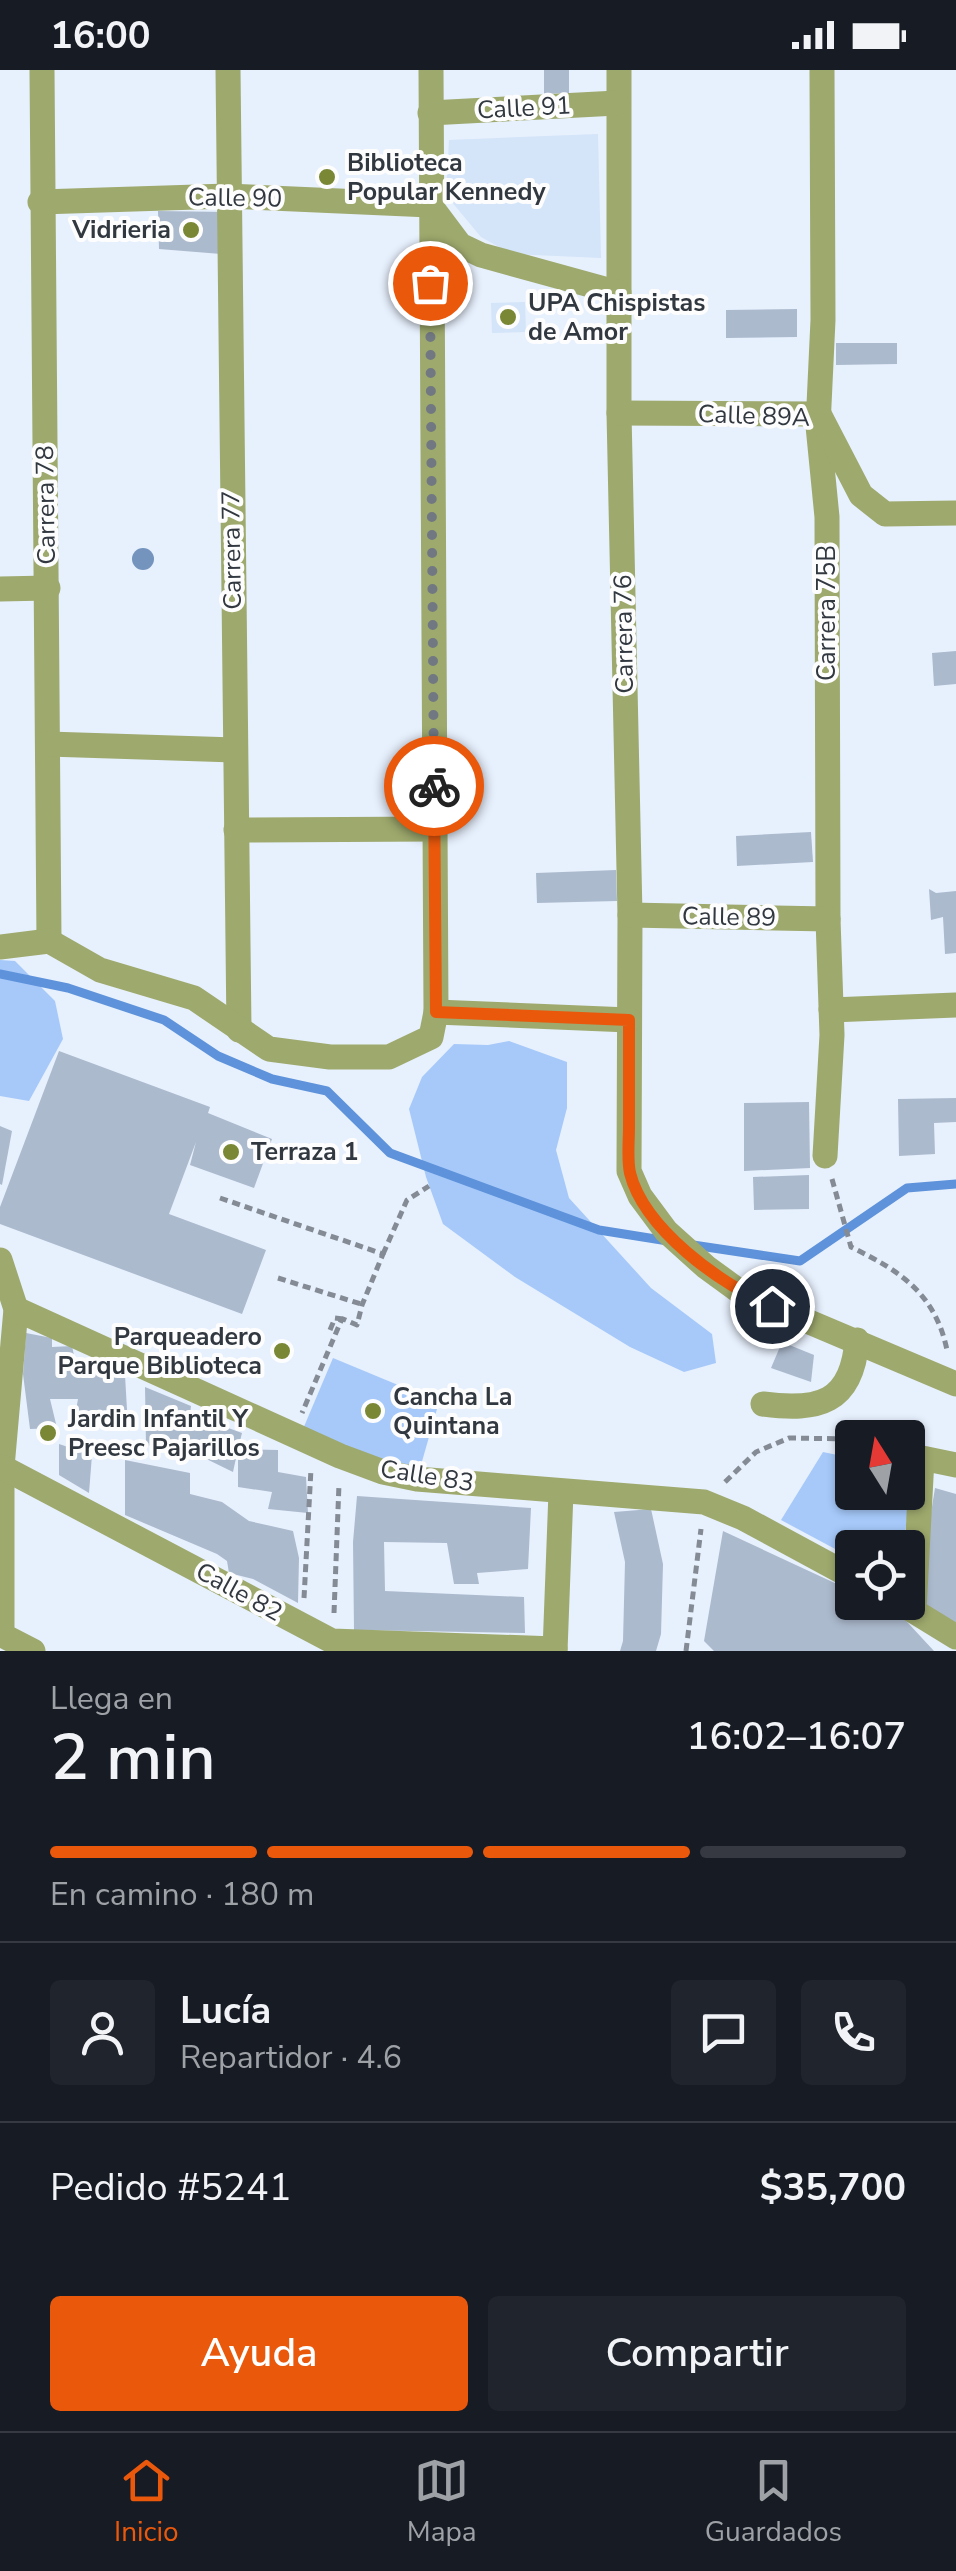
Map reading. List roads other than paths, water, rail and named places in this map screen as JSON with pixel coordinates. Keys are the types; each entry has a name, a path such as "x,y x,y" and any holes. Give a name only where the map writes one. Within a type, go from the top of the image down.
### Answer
{"street":[{"name":"Carrera 78","path":"42,70 40,202 48,588 49,941"},
{"name":"Carrera 77","path":"228,70 239,1030"},
{"path":"0,947 49,941 100,970 194,998 269,1049 389,1058 431,1037 436,1012 431,70"},
{"name":"Carrera 76","path":"619,70 619,413 630,915 630,1171 640,1196 666,1231 706,1267 743,1294 857,1340"},
{"name":"Carrera 75B","path":"822,70 819,414 827,517 831,1010 826,1156"},
{"name":"Calle 91","path":"430,113 618,103"},
{"name":"Calle 90","path":"40,202 228,196 430,205"},
{"path":"430,205 460,246 619,293"},
{"name":"Calle 89A","path":"619,413 819,414 860,495 885,514 956,512"},
{"path":"0,590 48,588"},
{"path":"48,744 235,750"},
{"path":"236,830 434,829"},
{"name":"Calle 89","path":"630,915 828,920"},
{"path":"831,1010 956,1006"},
{"path":"436,1012 629,1020"},
{"path":"0,1260 16,1309 2,1467 2,1635 33,1651"},
{"name":"Calle 83","path":"16,1309 340,1456 384,1472 561,1492 704,1502 743,1518 835,1568"},
{"path":"763,1404 800,1409 827,1402 846,1380 856,1360 857,1340 949,1381"},
{"path":"914,1530 922,1458 956,1464"},
{"name":"Calle 82","path":"2,1467 332,1641 555,1650"},
{"path":"555,1650 561,1492"},
{"path":"925,1618 956,1637"}],"waterway":[{"path":"0,974 68,988 164,1020 218,1056 272,1079 327,1091 390,1153 599,1230 668,1241"},
{"path":"693,1245 800,1261 907,1188 956,1184"}],"place":[{"name":"Biblioteca Popular Kennedy","path":"327,177"},
{"name":"Vidrieria","path":"191,230"},
{"name":"UPA Chispistas de Amor","path":"508,317"},
{"name":"Terraza 1","path":"231,1152"},
{"name":"Parqueadero Parque Biblioteca","path":"282,1351"},
{"name":"Cancha La Quintana","path":"373,1411"},
{"name":"Jardin Infantil Y Preesc Pajarillos","path":"48,1433"}]}
